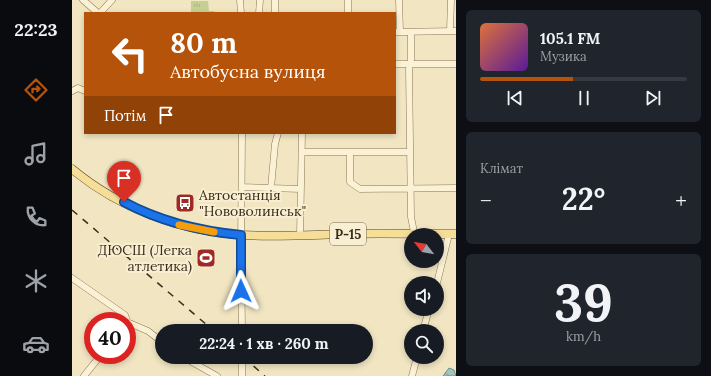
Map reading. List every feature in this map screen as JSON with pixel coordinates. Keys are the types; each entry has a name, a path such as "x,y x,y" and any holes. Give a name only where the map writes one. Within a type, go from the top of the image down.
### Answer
{"main road":[{"name":"Р-15","path":"72,169 103,191 162,220 190,228 241,235 404,232"}],"street":[{"path":"83,0 98,12"},
{"path":"100,12 112,0"},
{"path":"240,0 241,12"},
{"path":"259,12 260,0"},
{"path":"275,0 275,12"},
{"path":"348,0 348,12"},
{"path":"399,0 398,32 453,31 451,0"},
{"path":"411,32 409,64 410,217 413,228"},
{"path":"396,64 456,64"},
{"path":"72,91 78,88 84,91"},
{"path":"242,134 242,324"},
{"path":"271,188 275,144 278,134"},
{"path":"300,235 302,134"},
{"path":"302,152 410,152"},
{"path":"350,152 350,182 360,189 456,188"},
{"path":"242,187 301,189"},
{"path":"439,276 452,234"},
{"path":"72,278 121,312"},
{"path":"136,325 155,336"},
{"path":"84,376 94,364"},
{"path":"196,364 217,376"},
{"path":"242,364 242,376"},
{"path":"412,376 415,364"}],"green space":[{"path":"191,1 208,1 209,11 214,12 191,12"}],"water":[{"path":"449,368 454,370 456,376 443,376"}],"railway":[{"path":"72,210 206,324"},
{"path":"251,364 265,376"}],"slow traffic":[{"path":"179,225 214,232"}],"place":[{"name":"Автостанція \"Нововолинськ\"","path":"185,203"},
{"name":"ДЮСШ (Легка атлетика)","path":"206,258"}],"route":[{"path":"124,202 162,220 190,228 224,234 241,235 241,291"}]}
